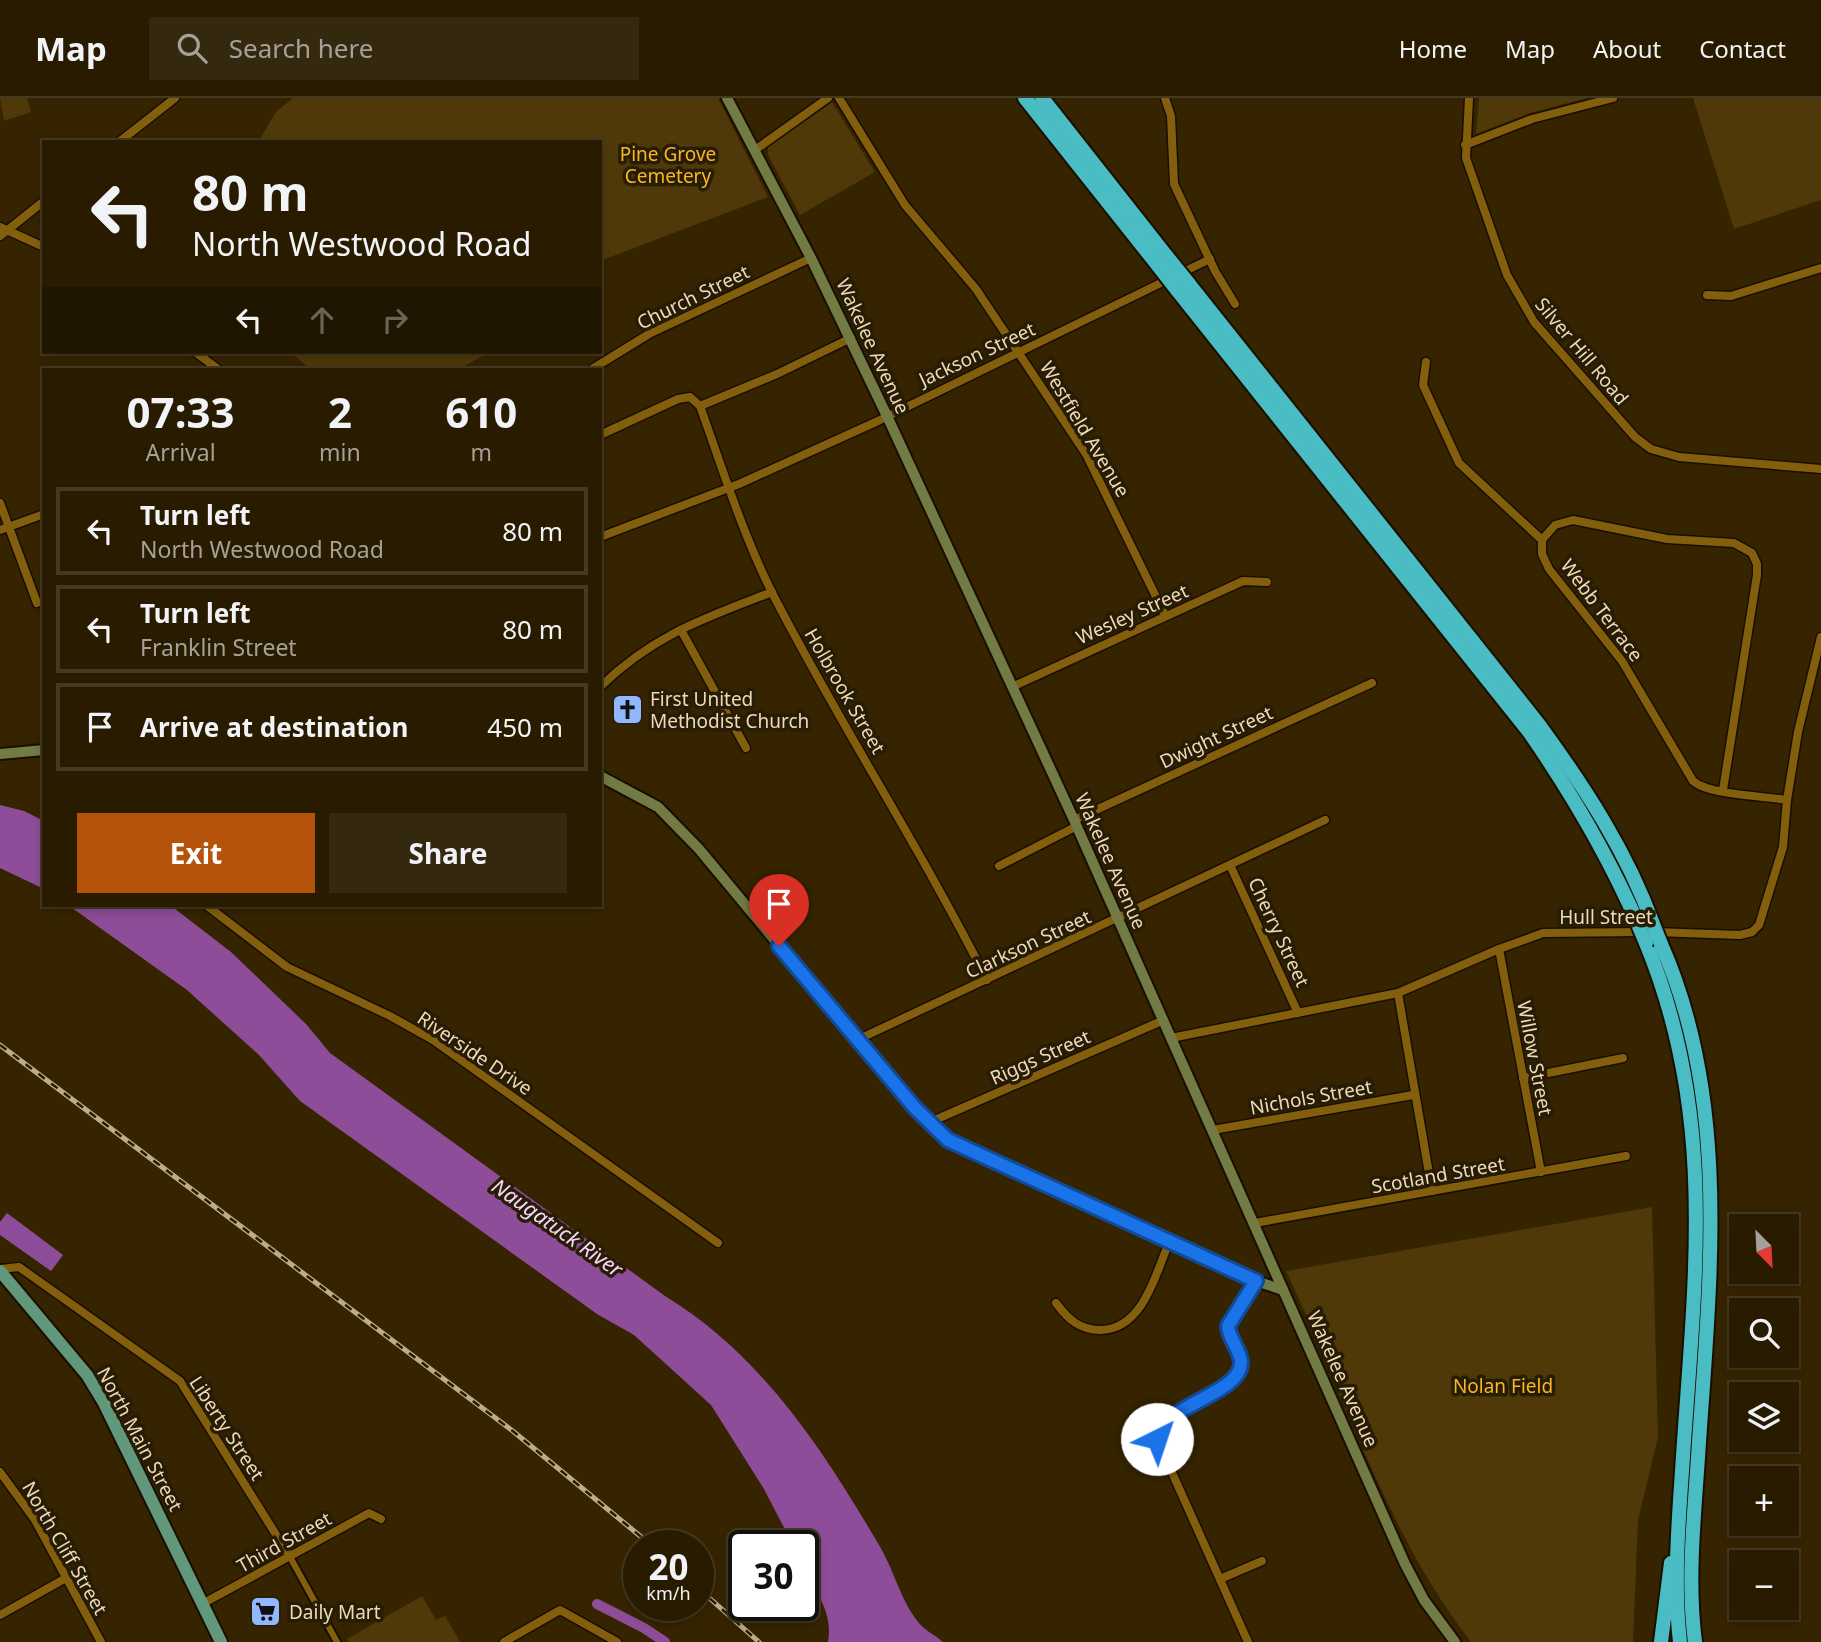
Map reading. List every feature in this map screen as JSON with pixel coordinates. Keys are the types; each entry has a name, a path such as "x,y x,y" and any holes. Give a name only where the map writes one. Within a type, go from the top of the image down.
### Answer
{"highway":[{"path":"1026,98 1162,260"},
{"path":"1042,98 1162,260 1530,733 1574,797 1610,859 1646,943 1662,983 1679,1043 1687,1081 1698,1183 1678,1562 1680,1642"},
{"path":"1183,287 1555,745 1611,834 1643,894 1688,1020 1702,1088 1710,1170 1709,1266 1692,1542 1695,1642"},
{"path":"1661,1642 1681,1489"}],"main road":[{"name":"Wakelee Avenue","path":"727,98 851,338 1075,823 1409,1573 1424,1600 1455,1642"},
{"path":"0,754 42,750"},
{"path":"602,777 658,807 699,849 928,1123 948,1140 1256,1281 1283,1290"},
{"name":"North Main Street","path":"0,1270 87,1375 104,1403 221,1642"}],"street":[{"path":"122,140 175,98"},
{"path":"755,150 828,98"},
{"name":"Westfield Avenue","path":"839,98 905,205 976,289 1096,471 1165,615"},
{"path":"1166,98 1174,155 1174,184 1210,259 1236,304"},
{"name":"Silver Hill Road","path":"1469,98 1465,145 1468,169 1495,236 1501,260 1525,310 1636,437 1651,449 1679,457 1821,469"},
{"path":"1465,145 1532,119 1613,98"},
{"path":"2,232 42,202"},
{"path":"2,232 42,246"},
{"name":"Church Street","path":"594,368 649,334 811,258"},
{"name":"Jackson Street","path":"602,536 729,488 887,416 1210,259"},
{"path":"1707,295 1731,296 1821,268"},
{"path":"602,434 678,399 690,397 700,405 776,374 851,338"},
{"path":"198,354 217,368"},
{"path":"1426,362 1423,385 1460,463 1542,540 1555,525 1573,520 1667,539 1734,542 1752,553 1757,564 1757,575 1723,790"},
{"name":"Holbrook Street","path":"700,405 729,488 772,592 954,914 987,980"},
{"path":"0,503 4,528 37,603"},
{"path":"4,528 42,515"},
{"name":"Webb Terrace","path":"1542,540 1542,554 1549,569 1622,661 1690,777 1702,787 1787,800"},
{"name":"Wesley Street","path":"1012,687 1165,615 1243,582 1267,582"},
{"path":"602,685 635,654 681,629 772,592"},
{"path":"681,629 746,748"},
{"name":"Hull Street","path":"1171,1038 1398,993 1530,937 1556,932 1752,932 1759,925 1783,848 1787,800 1798,732 1821,637"},
{"name":"Dwight Street","path":"999,866 1075,823 1372,683"},
{"name":"Clarkson Street","path":"857,1040 1109,924 1117,916 1325,820"},
{"name":"Cherry Street","path":"1230,865 1298,1013"},
{"name":"Riverside Drive","path":"209,907 287,967 390,1016 433,1041 718,1243"},
{"name":"Willow Street","path":"1499,949 1541,1172"},
{"path":"1398,993 1413,1095 1433,1191"},
{"name":"Riggs Street","path":"928,1123 1164,1020"},
{"path":"1523,1078 1623,1058"},
{"name":"Nichols Street","path":"1213,1130 1413,1095"},
{"name":"Scotland Street","path":"1255,1223 1626,1156"},
{"path":"1056,1303 1069,1320 1087,1328 1106,1329 1124,1324 1144,1300 1170,1240"},
{"name":"Liberty Street","path":"0,1270 19,1267 180,1381 290,1557 337,1642"},
{"path":"1248,1642 1157,1439 1165,1423 1228,1382 1238,1371 1241,1361 1228,1326 1256,1281"},
{"name":"North Cliff Street","path":"0,1472 25,1503 101,1642"},
{"name":"Third Street","path":"202,1604 369,1513 381,1518"},
{"path":"1220,1579 1262,1561"},
{"path":"0,1615 66,1578"},
{"path":"504,1642 561,1610 617,1642"}],"green space":[{"path":"0,98 27,98 31,112 4,121"},
{"name":"Pine Grove Cemetery","path":"293,98 718,98 768,197 602,260 602,140 259,140 276,112"},
{"path":"1479,98 1587,98 1530,113 1476,134"},
{"path":"1693,98 1821,98 1821,200 1734,229"},
{"path":"832,102 875,172 800,215 768,155 768,147"},
{"path":"292,354 486,354 461,368 309,368"},
{"name":"Nolan Field","path":"1652,1207 1658,1437 1638,1520 1633,1642 1471,1642 1441,1600 1391,1509 1286,1271"},
{"path":"422,1596 436,1620 445,1616 460,1642 349,1642 347,1639"}],"water":[{"path":"0,805 24,811 42,820 42,888 0,868"},
{"name":"Naugatuck River","path":"71,907 173,907 231,952 306,1024 330,1053 700,1320 731,1346 761,1376 812,1440 879,1545 912,1613 923,1628 943,1642 828,1642 827,1616 819,1596 819,1530 785,1530 764,1489 711,1405 634,1335 597,1314 300,1101 259,1055 187,990"},
{"path":"7,1213 63,1255 51,1271 0,1235 0,1222"}],"waterway":[{"path":"597,1604 665,1642"}],"railway":[{"path":"0,1045 514,1432 633,1530"},
{"path":"714,1602 759,1642"}],"place":[{"name":"First United Methodist Church","path":"627,710"},
{"name":"Daily Mart","path":"266,1612"}],"route":[{"path":"779,946 928,1123 948,1140 1041,1185 1170,1240 1256,1281 1228,1326 1241,1361 1238,1371 1228,1382 1160,1427 1157,1439"}]}
